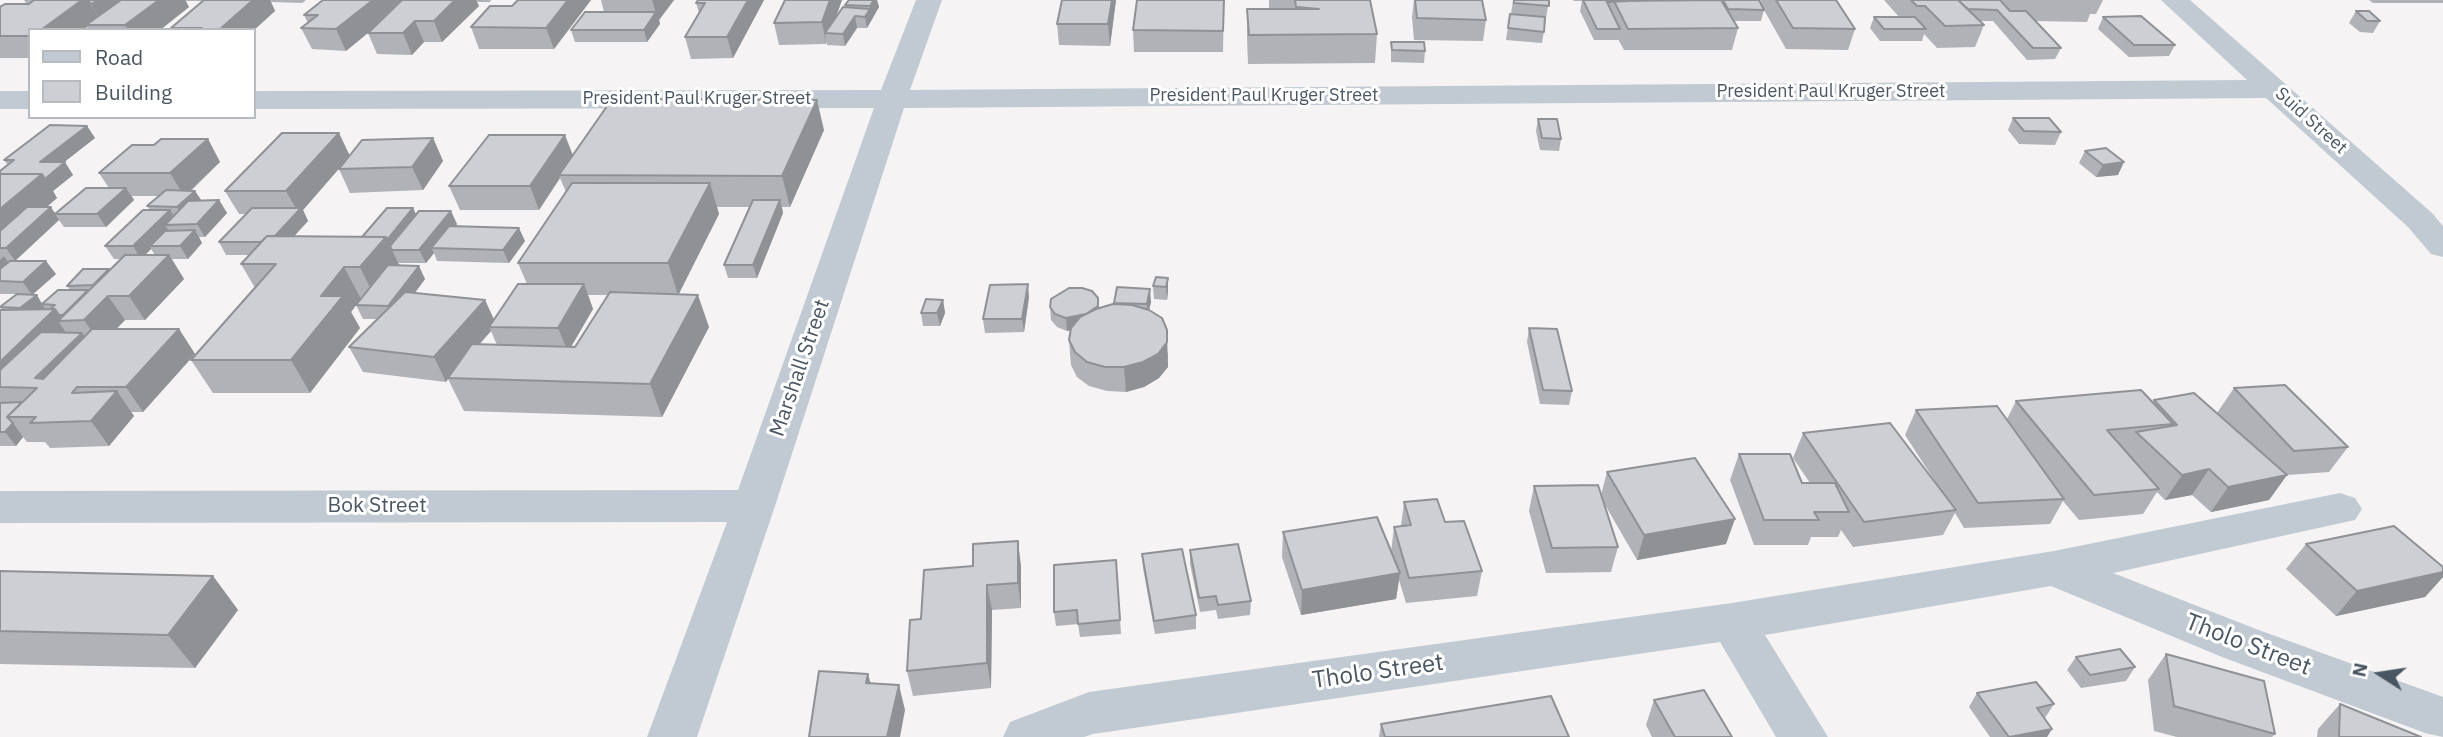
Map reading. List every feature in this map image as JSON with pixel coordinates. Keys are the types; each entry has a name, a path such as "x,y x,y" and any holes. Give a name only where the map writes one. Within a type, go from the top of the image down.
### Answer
{"street":[{"name":"Marshall Street","path":"671,737 754,506 892,99 929,0"},
{"name":"Suid Street","path":"2175,0 2420,220 2443,247"},
{"name":"President Paul Kruger Street","path":"256,100 892,99 2275,89"},
{"path":"0,100 28,100"},
{"name":"Bok Street","path":"0,507 754,506"},
{"name":"Tholo Street","path":"1028,737 1090,713 1732,622 2054,568 2340,509"},
{"name":"Tholo Street","path":"2054,568 2239,643 2443,718"},
{"path":"1732,622 1803,737"}],"building":[{"path":"34,0 82,0 44,28 28,28 28,36 0,36 0,7 5,4 29,4"},
{"path":"121,0 159,0 125,25 86,25"},
{"path":"204,0 253,0 221,28 171,28"},
{"path":"323,0 373,0 336,29 301,28 318,15 304,15"},
{"path":"402,0 455,0 434,21 415,21 403,33 368,33"},
{"path":"518,0 568,0 546,28 471,27 490,6 512,6"},
{"path":"698,0 748,0 727,37 685,37 705,3 696,3"},
{"path":"785,0 830,0 822,22 774,23"},
{"path":"849,0 874,0 870,6 845,5"},
{"path":"1062,0 1112,0 1108,24 1057,24"},
{"path":"1137,0 1224,0 1223,31 1133,30"},
{"path":"1295,0 1370,0 1377,34 1249,35 1247,9 1319,9 1296,7"},
{"path":"1415,0 1482,0 1486,20 1417,18"},
{"path":"1514,0 1549,0 1549,6 1514,3"},
{"path":"1583,0 1606,0 1620,29 1597,29"},
{"path":"1630,0 1630,1 1608,2"},
{"path":"1721,0 1738,28 1628,29 1614,1"},
{"path":"1723,0 1759,0 1764,10 1728,9"},
{"path":"1776,0 1836,0 1855,29 1793,28"},
{"path":"1911,0 1958,0 1984,25 1945,26 1925,6 1917,6"},
{"path":"1958,0 2000,0 2010,11 2026,11 2061,48 2033,48 1997,10 1968,9"},
{"path":"843,7 870,9 865,17 855,16 843,34 825,33"},
{"path":"2356,11 2369,11 2380,21 2367,21"},
{"path":"585,12 656,12 644,30 571,30"},
{"path":"1510,14 1545,17 1544,32 1508,28"},
{"path":"2141,16 2175,45 2134,45 2103,17"},
{"path":"1874,17 1915,17 1926,29 1884,29"},
{"path":"1391,42 1424,42 1425,51 1392,50"},
{"path":"612,99 817,100 782,176 559,175"},
{"path":"2013,118 2049,118 2061,132 2024,131"},
{"path":"1538,119 1557,119 1561,139 1542,138"},
{"path":"50,125 87,126 40,162 65,162 45,179 42,174 0,174 0,171 14,160 4,160"},
{"path":"282,133 339,133 286,191 225,191"},
{"path":"489,135 565,135 530,186 449,186"},
{"path":"433,138 412,167 339,169 362,140"},
{"path":"161,139 208,139 170,173 99,173 132,145 154,145"},
{"path":"2106,148 2124,162 2103,165 2085,151"},
{"path":"0,174 42,174 0,209"},
{"path":"572,183 710,183 668,263 518,263"},
{"path":"86,188 126,188 97,214 55,214"},
{"path":"166,190 195,191 177,207 147,206"},
{"path":"219,200 197,224 165,225 188,201"},
{"path":"753,200 780,200 753,265 724,265"},
{"path":"27,207 51,207 6,248 0,248 0,231"},
{"path":"252,208 301,208 275,236 267,236 261,242 219,242"},
{"path":"387,208 413,208 387,240 386,237 362,237"},
{"path":"143,210 170,210 133,246 105,246"},
{"path":"419,211 451,211 419,250 392,250 390,246"},
{"path":"449,226 519,228 503,250 431,248"},
{"path":"195,230 180,246 150,246 165,231"},
{"path":"267,236 386,237 360,267 344,267 321,296 343,296 291,360 191,360 276,264 241,264"},
{"path":"125,255 169,255 129,296 108,296 84,320 58,321"},
{"path":"10,261 46,261 23,282 0,281 0,269"},
{"path":"388,265 419,266 388,306 356,305"},
{"path":"83,269 109,269 93,285 67,286"},
{"path":"1156,277 1168,278 1166,287 1153,286"},
{"path":"518,284 584,284 558,328 489,327"},
{"path":"1028,284 1022,319 983,319 990,285"},
{"path":"1117,287 1150,289 1147,304 1114,303"},
{"path":"1069,288 1092,291 1098,298 1098,306 1086,314 1066,318 1055,314 1050,307 1051,299"},
{"path":"58,290 88,290 63,315 59,315 55,309 50,309 55,305 42,304"},
{"path":"405,292 485,300 434,357 349,347"},
{"path":"610,292 698,295 650,384 448,378 472,344 575,347"},
{"path":"17,294 37,295 20,308 0,307"},
{"path":"926,299 943,300 937,313 921,313"},
{"path":"1113,304 1132,305 1149,310 1162,318 1167,330 1167,342 1158,354 1143,362 1124,367 1105,367 1087,362 1075,352 1069,340 1071,328 1080,317"},
{"path":"55,309 0,362 0,310"},
{"path":"1529,328 1557,329 1572,391 1543,390"},
{"path":"92,329 179,329 126,387 77,387 72,393 117,391 91,421 30,423 36,417 7,417 37,388 0,387 0,370 41,332 82,333 35,378 43,379"},
{"path":"2285,385 2348,447 2294,451 2234,388"},
{"path":"2141,390 2173,424 2107,430 2159,489 2094,495 2016,401"},
{"path":"2194,393 2287,475 2228,487 2209,469 2182,475 2136,432 2177,425 2154,400"},
{"path":"22,402 7,417 13,423 5,432 0,432 0,403"},
{"path":"1997,406 2064,499 1978,503 1916,410"},
{"path":"1890,423 1956,510 1864,522 1803,433"},
{"path":"1739,454 1790,454 1802,483 1835,483 1849,512 1814,512 1819,520 1764,520"},
{"path":"1695,458 1735,519 1644,535 1607,472"},
{"path":"1598,485 1618,547 1552,548 1534,486"},
{"path":"1437,499 1445,522 1464,521 1482,571 1409,578 1394,527 1411,525 1404,502"},
{"path":"1377,517 1400,573 1302,590 1283,532"},
{"path":"2394,526 2443,567 2443,572 2357,591 2306,544"},
{"path":"1018,541 1018,583 987,585 987,663 907,671 910,620 921,619 924,570 973,566 973,544"},
{"path":"1238,544 1251,601 1218,605 1216,596 1199,598 1190,550"},
{"path":"1182,549 1196,615 1154,621 1142,554"},
{"path":"1116,560 1120,620 1078,624 1077,610 1054,612 1054,565"},
{"path":"0,571 213,576 168,635 0,631"},
{"path":"2120,649 2135,667 2090,675 2076,657"},
{"path":"2166,654 2264,681 2275,734 2174,706"},
{"path":"819,671 868,674 866,683 899,685 887,737 809,737"},
{"path":"2036,682 2054,704 2037,708 2052,729 2009,737 1977,693"},
{"path":"1704,690 1732,737 1675,737 1654,700"},
{"path":"1551,696 1569,737 1385,737 1381,724"},
{"path":"2340,704 2421,737 2339,737"}]}
